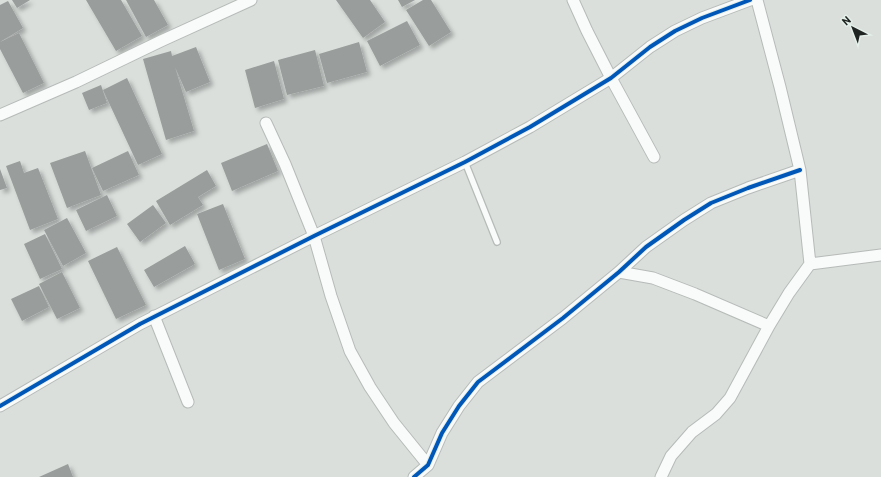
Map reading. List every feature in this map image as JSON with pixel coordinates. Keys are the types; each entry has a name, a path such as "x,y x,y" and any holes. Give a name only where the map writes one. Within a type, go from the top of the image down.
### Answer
{"street":[{"path":"0,115 76,82 251,0"},
{"path":"574,0 586,31 654,157"},
{"path":"0,406 154,316 465,162 530,127 611,78 650,47 674,31 702,18 750,0"},
{"path":"661,477 671,456 692,432 716,414 730,398 769,326 789,293 810,264 800,170 757,0"},
{"path":"266,123 285,164 314,236 331,296 350,351 370,387 394,423 428,465"},
{"path":"414,477 428,465 442,433 459,406 478,382 563,318 619,272 646,247 684,220 712,204 748,188 800,170"},
{"path":"810,264 881,255"},
{"path":"619,272 653,278 696,294 769,326"},
{"path":"154,316 188,402"}],"lane":[{"path":"465,162 497,242"}],"building":[{"path":"12,0 30,0 17,8"},
{"path":"86,0 121,0 142,36 116,51"},
{"path":"126,0 154,0 168,25 146,37"},
{"path":"336,0 370,0 385,22 363,38"},
{"path":"398,0 415,0 402,7"},
{"path":"423,0 431,0 451,32 429,46 406,10"},
{"path":"8,1 23,28 0,42 0,5"},
{"path":"407,21 420,45 380,66 367,41"},
{"path":"19,33 44,83 23,93 0,49 0,42"},
{"path":"359,42 367,72 327,83 319,54"},
{"path":"196,47 210,82 186,92 175,67 194,131 166,140 143,59 171,51 172,56"},
{"path":"315,50 324,86 287,95 278,60"},
{"path":"274,61 284,99 255,108 245,70"},
{"path":"127,78 162,154 138,165 103,90"},
{"path":"101,85 107,103 89,110 82,93"},
{"path":"267,144 278,171 232,191 221,163"},
{"path":"85,151 101,195 67,208 50,163"},
{"path":"128,151 139,175 103,191 92,168"},
{"path":"20,161 24,173 38,168 58,219 30,230 6,166"},
{"path":"0,169 7,188 0,190"},
{"path":"207,170 216,186 198,197 203,205 170,225 156,201"},
{"path":"107,195 117,216 86,231 76,210"},
{"path":"223,204 245,259 219,270 197,214"},
{"path":"153,205 166,223 140,242 127,224"},
{"path":"67,218 86,253 63,266 44,230"},
{"path":"45,234 62,269 40,279 24,244"},
{"path":"185,246 195,264 154,287 144,270"},
{"path":"117,247 146,305 116,319 88,261"},
{"path":"62,272 80,308 57,319 39,284"},
{"path":"39,286 49,307 22,321 11,299"},
{"path":"68,464 73,477 39,477"}],"cycle path":[{"path":"0,406 140,324 465,162 530,127 611,78 650,47 675,31 702,18 750,0"},
{"path":"414,477 428,465 442,433 459,406 478,382 563,318 619,272 646,247 711,203 748,188 800,170"}]}
